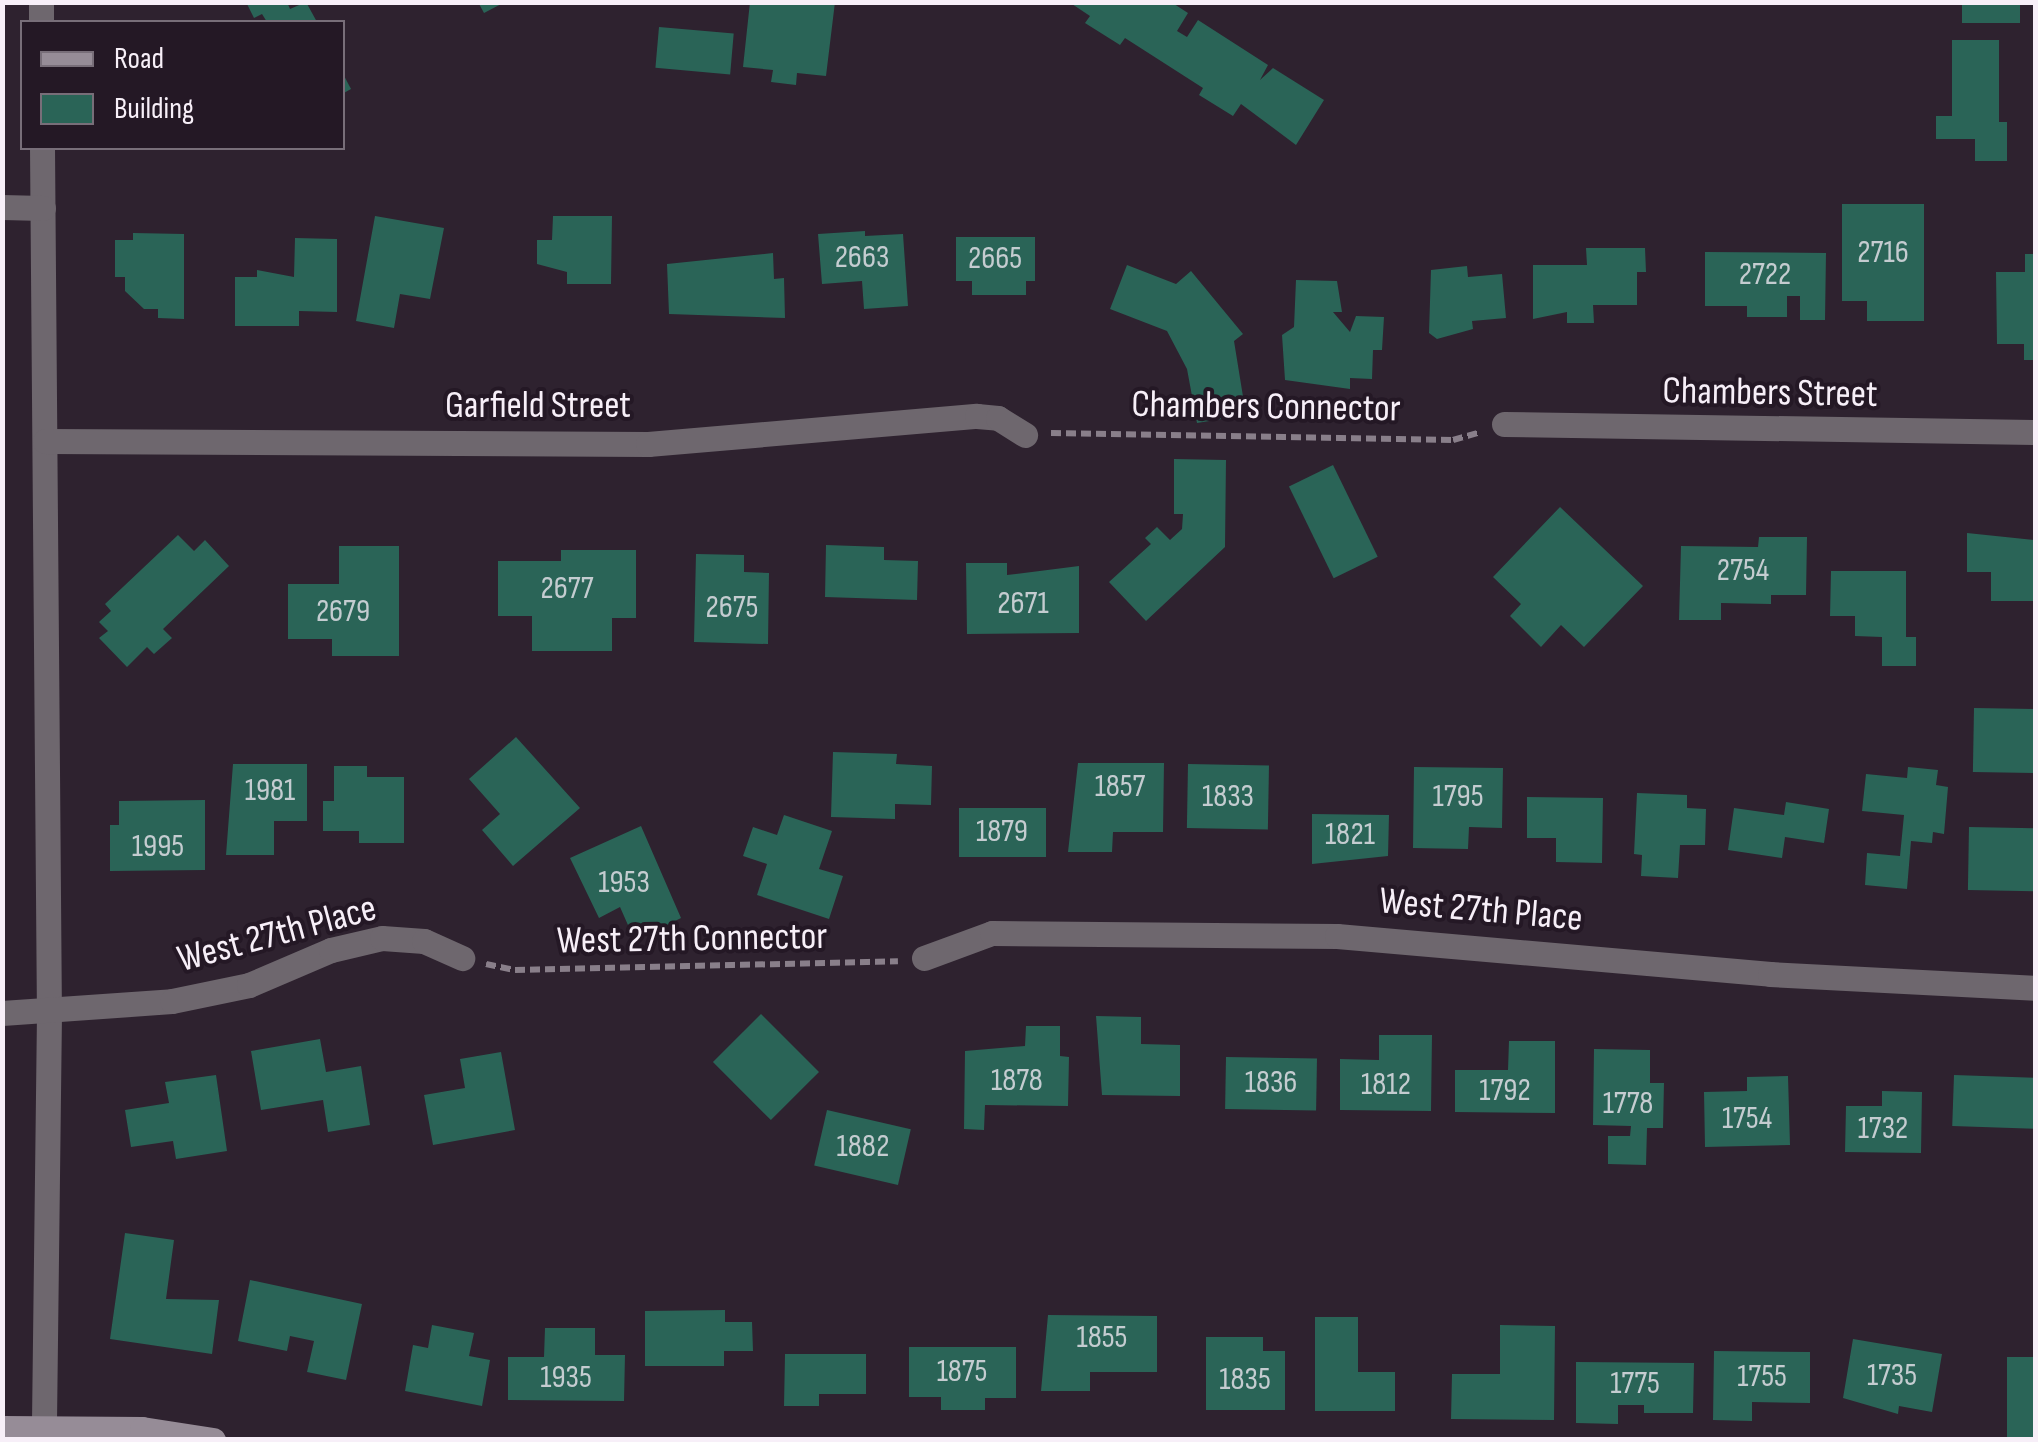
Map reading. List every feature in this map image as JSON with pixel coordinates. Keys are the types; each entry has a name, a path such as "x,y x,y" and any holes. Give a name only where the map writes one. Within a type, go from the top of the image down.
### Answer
{"street":[{"path":"42,150 49,1013 44,1434"},
{"path":"2,208 43,208"},
{"name":"Garfield Street","path":"45,441 648,444 978,416 998,418 1025,435"},
{"name":"Chambers Street","path":"1504,424 2036,432"},
{"name":"West 27th Place","path":"924,958 992,933 1338,936 1770,974 2036,988"},
{"name":"West 27th Place","path":"2,1013 49,1013 172,1001 250,985 332,950 382,938 424,941 462,958"},
{"path":"2,1428 44,1434 142,1429 212,1440"}],"path":[{"name":"Chambers Connector","path":"1025,435 1084,430 1452,440 1504,424"},
{"name":"West 27th Connector","path":"462,958 516,970 924,958"}],"building":[{"path":"246,2 287,2 290,9 306,2 316,20 266,20 262,14 254,18"},
{"path":"478,2 505,2 484,13"},
{"path":"750,2 835,2 826,76 797,73 796,85 771,82 773,70 743,67"},
{"path":"1069,2 1171,2 1188,13 1177,31 1187,37 1198,20 1268,65 1260,80 1273,68 1324,100 1296,145 1241,104 1233,116 1199,95 1203,88 1125,38 1120,45 1085,23 1090,16"},
{"path":"1962,2 2020,2 2020,23 1962,23"},
{"path":"659,27 734,34 730,74 655,68"},
{"path":"1952,40 1999,40 1999,122 2007,122 2007,161 1975,161 1975,139 1936,139 1936,116 1952,116"},
{"path":"1842,204 1924,204 1924,321 1867,321 1867,301 1842,301"},
{"path":"375,216 444,228 430,299 400,294 394,328 356,321"},
{"path":"553,216 612,216 611,284 567,284 567,272 537,264 537,240 552,240"},
{"path":"865,231 865,236 903,234 908,306 864,309 862,281 822,284 818,234"},
{"path":"133,233 184,234 184,319 158,318 158,309 144,309 125,291 125,277 115,277 115,240 133,240"},
{"path":"956,237 1035,237 1035,281 1026,281 1026,295 972,295 972,281 956,281"},
{"path":"295,238 337,239 337,312 299,311 299,326 235,326 235,277 257,277 257,270 294,277"},
{"path":"1586,248 1645,248 1646,272 1637,272 1637,305 1593,305 1594,323 1567,323 1567,312 1533,319 1533,265 1587,265"},
{"path":"1705,252 1826,253 1825,320 1800,320 1800,296 1787,296 1787,317 1747,317 1747,306 1705,306"},
{"path":"773,253 774,279 784,278 785,318 669,314 667,264"},
{"path":"2025,254 2036,254 2036,360 2024,360 2024,344 1997,344 1996,272 2025,272"},
{"path":"1127,265 1176,284 1191,271 1243,334 1234,341 1246,415 1197,423 1187,369 1167,331 1110,309"},
{"path":"1467,266 1468,277 1502,274 1506,318 1472,321 1473,329 1437,339 1429,333 1431,270"},
{"path":"1296,280 1337,281 1342,312 1333,312 1350,332 1356,316 1384,317 1382,350 1373,350 1372,379 1350,378 1350,389 1285,380 1282,335 1294,327"},
{"path":"1174,459 1226,460 1225,547 1146,621 1109,582 1151,544 1145,538 1157,527 1170,540 1182,529 1183,514 1174,514"},
{"path":"1333,465 1378,557 1334,578 1289,486"},
{"path":"1560,507 1643,586 1584,647 1561,625 1541,647 1510,616 1521,604 1493,577"},
{"path":"1967,533 2035,540 2036,601 1991,601 1991,572 1967,572"},
{"path":"178,535 194,551 205,540 229,566 163,629 172,638 154,654 147,647 127,667 99,638 108,631 99,622 111,611 105,604"},
{"path":"1759,537 1807,537 1806,595 1771,595 1771,604 1721,603 1721,620 1679,620 1681,546 1758,547"},
{"path":"826,545 884,547 884,560 918,561 917,600 825,597"},
{"path":"339,546 399,546 399,656 332,656 332,639 288,639 288,584 339,584"},
{"path":"561,550 636,550 636,618 612,618 612,651 532,651 532,616 498,616 498,561 561,561"},
{"path":"696,554 744,555 744,572 769,573 768,644 694,642"},
{"path":"966,563 1007,563 1007,575 1079,566 1079,633 967,634"},
{"path":"1831,571 1906,571 1906,637 1916,637 1916,666 1882,666 1882,637 1855,636 1855,616 1830,616"},
{"path":"1974,708 2036,709 2035,773 1973,772"},
{"path":"516,737 580,808 513,866 482,830 500,814 469,779"},
{"path":"833,752 897,754 896,764 932,766 931,805 895,804 895,819 831,817"},
{"path":"1078,763 1164,763 1163,832 1113,832 1112,852 1068,852"},
{"path":"233,764 307,764 307,821 274,821 274,855 226,855"},
{"path":"1188,764 1269,765 1268,829 1187,828"},
{"path":"334,766 367,766 367,777 404,777 404,843 359,843 359,831 323,831 323,801 334,801"},
{"path":"1414,767 1503,768 1502,828 1469,827 1468,849 1413,848"},
{"path":"1908,767 1938,770 1936,785 1948,787 1944,834 1933,832 1932,843 1911,841 1907,889 1865,885 1867,853 1900,856 1904,815 1862,811 1866,774 1907,778"},
{"path":"1637,793 1687,795 1687,808 1706,809 1705,845 1680,845 1678,878 1641,876 1642,855 1634,854"},
{"path":"1527,797 1603,798 1602,863 1556,862 1556,838 1527,838"},
{"path":"205,800 205,870 110,871 110,825 119,825 119,801"},
{"path":"1786,802 1829,809 1824,843 1785,837 1782,858 1728,850 1734,808 1784,815"},
{"path":"959,808 1046,808 1046,857 959,857"},
{"path":"1312,814 1389,815 1388,856 1312,864"},
{"path":"784,815 832,831 819,869 843,876 829,919 757,895 767,864 743,856 753,827 777,835"},
{"path":"641,826 681,918 635,941 620,907 599,918 570,858"},
{"path":"1969,827 2035,828 2034,891 1968,890"},
{"path":"761,1014 819,1072 771,1120 713,1062"},
{"path":"1096,1016 1141,1017 1141,1044 1180,1045 1180,1096 1102,1095"},
{"path":"1026,1026 1060,1026 1060,1056 1069,1057 1068,1106 985,1105 984,1130 964,1129 965,1051 1025,1046"},
{"path":"1379,1035 1432,1035 1431,1111 1340,1110 1340,1059 1379,1060"},
{"path":"320,1039 326,1072 361,1066 370,1125 328,1132 323,1100 261,1110 251,1051"},
{"path":"1509,1041 1555,1041 1555,1113 1455,1112 1455,1070 1508,1070"},
{"path":"1594,1049 1650,1050 1650,1083 1664,1083 1663,1128 1647,1128 1646,1165 1608,1164 1608,1136 1630,1136 1631,1126 1593,1125"},
{"path":"501,1052 515,1130 433,1145 424,1095 465,1088 460,1059"},
{"path":"1226,1057 1317,1059 1316,1111 1225,1109"},
{"path":"216,1075 227,1151 176,1159 173,1141 131,1147 125,1110 169,1103 165,1082"},
{"path":"1954,1075 2036,1078 2034,1129 1952,1126"},
{"path":"1788,1076 1790,1145 1705,1147 1704,1092 1747,1091 1747,1077"},
{"path":"1882,1091 1922,1092 1921,1153 1845,1152 1846,1106 1882,1106"},
{"path":"827,1110 911,1129 898,1185 814,1166"},
{"path":"125,1233 174,1240 166,1299 219,1300 212,1354 110,1339"},
{"path":"250,1280 362,1304 346,1380 307,1372 314,1341 290,1336 287,1351 238,1341"},
{"path":"725,1310 725,1322 752,1322 753,1351 724,1351 724,1366 645,1366 645,1311"},
{"path":"1048,1315 1157,1316 1157,1372 1090,1372 1090,1391 1041,1391"},
{"path":"1315,1317 1358,1317 1358,1372 1395,1372 1395,1411 1315,1411"},
{"path":"432,1325 474,1333 469,1356 490,1360 482,1406 405,1391 413,1345 428,1348"},
{"path":"1500,1325 1555,1326 1554,1420 1451,1419 1452,1374 1500,1374"},
{"path":"545,1328 595,1328 595,1355 625,1355 624,1401 508,1400 508,1357 544,1357"},
{"path":"1206,1337 1263,1337 1263,1351 1285,1351 1285,1410 1206,1410"},
{"path":"1853,1339 1942,1354 1932,1412 1899,1406 1898,1414 1843,1398"},
{"path":"909,1347 1016,1347 1016,1398 985,1398 985,1410 941,1410 941,1397 909,1397"},
{"path":"1714,1351 1810,1352 1810,1403 1752,1402 1752,1421 1713,1420"},
{"path":"785,1354 866,1354 866,1394 819,1394 819,1406 784,1406"},
{"path":"2007,1357 2036,1357 2036,1440 2007,1440"},
{"path":"1576,1362 1694,1363 1693,1413 1644,1413 1644,1405 1618,1405 1618,1424 1576,1423"}]}
